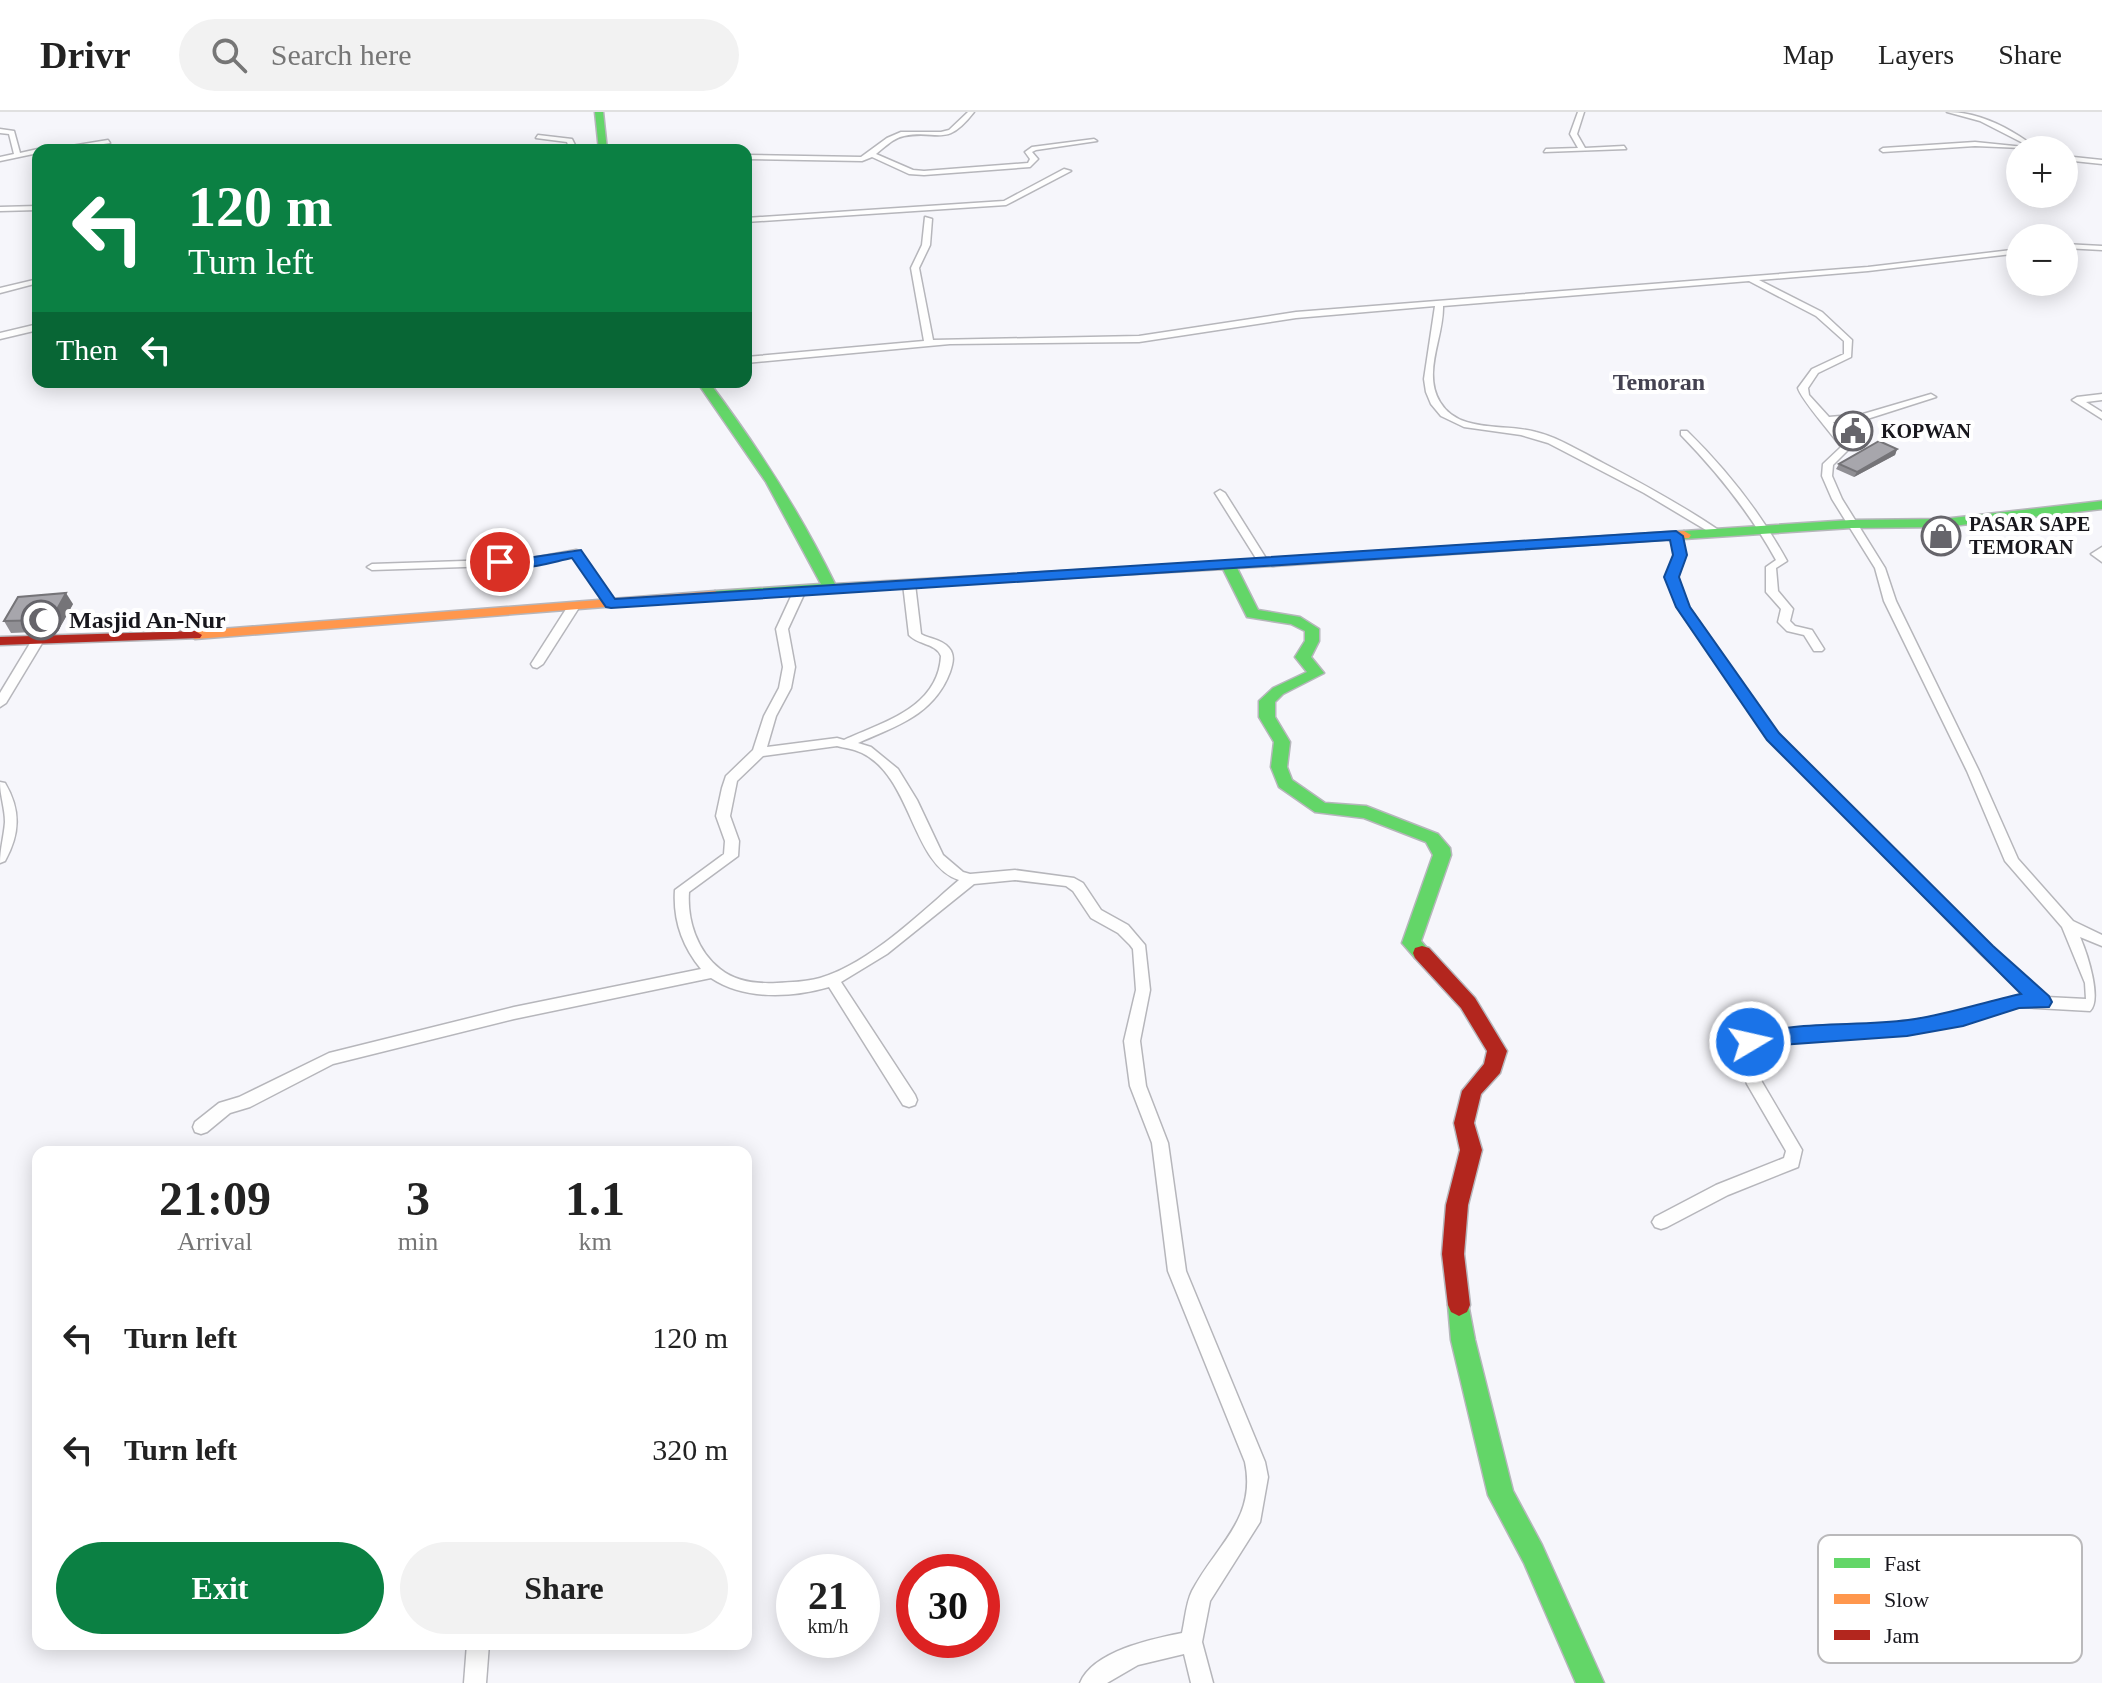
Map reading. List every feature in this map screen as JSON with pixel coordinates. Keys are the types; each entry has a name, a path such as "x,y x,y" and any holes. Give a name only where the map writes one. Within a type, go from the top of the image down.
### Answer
{"main road":[{"path":"599,112 602,144"},
{"path":"707,388 761,461 807,539 830,588"},
{"path":"0,641 249,633 830,588 1229,566 1851,524 1957,522 2102,505"},
{"path":"1229,566 1252,614 1295,620 1312,629 1312,641 1303,657 1316,673 1278,690 1267,701 1267,717 1282,742 1279,767 1285,783 1321,808 1366,812 1432,838 1441,848 1442,855 1411,943 1461,995 1497,1051 1493,1067 1472,1091 1464,1123 1471,1150 1457,1205 1453,1254 1463,1340 1501,1495 1533,1554 1590,1683"}],"street":[{"path":"752,157 850,159 873,155 894,137 943,134 963,123 971,112"},
{"path":"1581,112 1572,128 1573,137 1583,150"},
{"path":"1950,112 1988,122 2011,136"},
{"path":"0,131 12,132 17,154"},
{"path":"538,137 570,140 571,144"},
{"path":"873,155 912,172 924,173 1030,165 1034,159 1028,152 1034,148 1094,141"},
{"path":"94,144 108,142"},
{"path":"1883,150 1975,144 2006,146"},
{"path":"1546,151 1624,148"},
{"path":"0,159 32,152"},
{"path":"2078,159 2102,162"},
{"path":"752,220 1006,203 1067,171"},
{"path":"0,209 32,208"},
{"path":"928,219 930,233 927,247 915,268 929,343"},
{"path":"2078,247 2102,248"},
{"path":"752,359 992,339 1122,340 1296,315 1868,269 2006,253"},
{"path":"1661,1222 1722,1190 1792,1162 1794,1158 1794,1150 1755,1084 1745,1055 1750,1042 1907,1028 1963,1018 2019,1001 2078,1007 2090,1005 2094,1000 2092,983 2068,925 2012,861 1973,771 1890,601 1880,568 1851,524 1827,476 1830,461 1846,447 1827,420 1804,396 1803,388 1815,371 1848,355 1848,340 1819,314 1748,278"},
{"path":"0,291 32,283"},
{"path":"1439,302 1440,321 1429,363 1431,393 1444,412 1468,425 1529,433 1568,447 1660,496 1716,533"},
{"path":"0,336 32,328"},
{"path":"1827,420 1864,417 1931,397"},
{"path":"2102,397 2077,400 2102,416"},
{"path":"1684,433 1730,480 1765,530 1782,561 1771,567 1772,592 1787,609 1784,622 1791,629 1808,632 1818,649"},
{"path":"1220,493 1264,563"},
{"path":"1676,536 1680,555 1672,577 1683,607 1773,736 1987,951 2042,1002"},
{"path":"2102,550 2096,554 2102,559"},
{"path":"372,567 527,562 576,553 611,604"},
{"path":"759,752 848,743 919,711 929,703 941,681 947,659 940,645 915,635 909,584"},
{"path":"800,590 782,629 789,676 770,716 759,752 731,779 728,788 723,816 732,841 731,856 682,890 687,934 697,956 712,972 740,986 762,989 817,985 832,980 881,949 970,879"},
{"path":"537,664 574,606"},
{"path":"0,703 38,640"},
{"path":"848,743 867,750 893,772 938,858 958,875 970,879 1015,875 1069,881 1078,887 1096,914 1123,929 1140,949 1143,990 1132,1041 1138,1086 1160,1143 1177,1271 1255,1462 1258,1477 1250,1522 1200,1597 1191,1642 1202,1683"},
{"path":"0,786 13,824 0,858"},
{"path":"2068,925 2102,941"},
{"path":"201,1127 225,1108 244,1102 329,1059 514,1013 712,972"},
{"path":"832,980 909,1100"},
{"path":"1091,1683 1105,1669 1134,1653 1191,1642"},
{"path":"475,1683 478,1650"}],"building":[{"path":"1879,441 1897,449 1857,472 1839,464"},
{"path":"66,593 51,620 4,621 18,597"}],"traffic: fast":[{"path":"599,112 602,144"},
{"path":"707,388 772,482 830,588"},
{"path":"1684,535 1851,524 1943,523 2102,505"},
{"path":"715,595 1273,562"},
{"path":"1229,566 1252,614 1295,620 1312,629 1312,641 1303,657 1316,673 1278,691 1267,701 1267,717 1282,742 1279,767 1285,783 1321,808 1366,812 1432,838 1441,848 1442,855 1411,943 1422,953"},
{"path":"1459,1305 1463,1340 1501,1495 1533,1554 1590,1683"}],"traffic: slow":[{"path":"1273,562 1684,535"},
{"path":"195,635 715,595"}],"traffic: jam":[{"path":"0,641 195,635"},
{"path":"1422,953 1468,1003 1497,1051 1493,1067 1472,1091 1464,1123 1471,1150 1457,1205 1453,1254 1459,1305"}],"place":[{"name":"KOPWAN","path":"1853,431"},
{"name":"PASAR SAPE TEMORAN","path":"1941,536"},
{"name":"Masjid An-Nur","path":"41,620"}],"district":[{"name":"Temoran","path":"1659,382"}],"route":[{"path":"500,562 527,562 576,553 611,604 740,593 1070,576 1676,536 1680,555 1673,570 1672,583 1683,607 1773,736 1987,951 2042,1002 2019,1001 1963,1018 1907,1028 1750,1042"}]}
